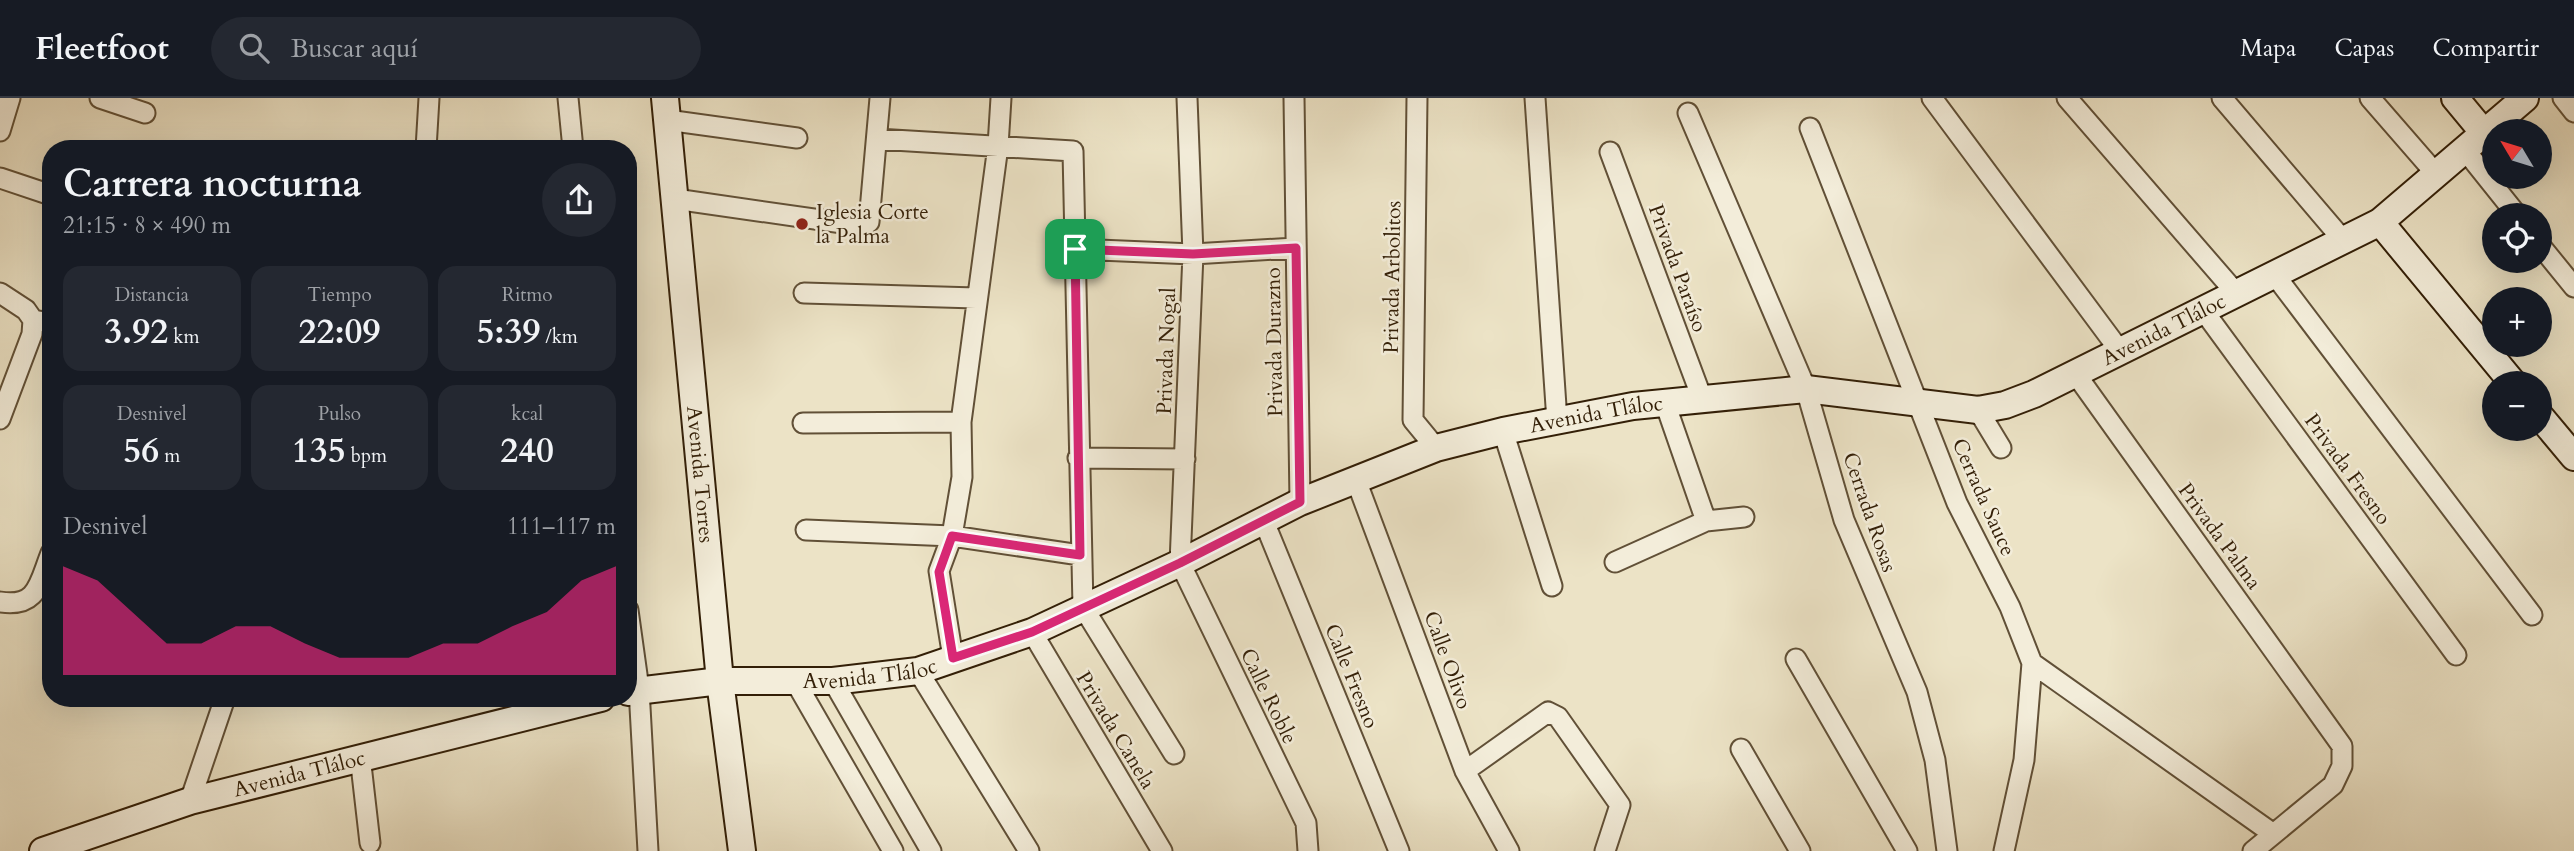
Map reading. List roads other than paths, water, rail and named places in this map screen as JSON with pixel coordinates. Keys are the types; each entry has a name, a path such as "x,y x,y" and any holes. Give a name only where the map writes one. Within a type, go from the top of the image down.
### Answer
{"main road":[{"path":"2455,98 2474,142"},
{"name":"Avenida Tláloc","path":"637,690 720,681 834,681 918,671 1032,632 1180,563 1300,502 1437,448 1503,431 1633,405 1703,401 1806,389 1978,410 2005,405 2034,394 2380,222 2525,98"},
{"name":"Avenida Torres","path":"666,109 720,681 742,851"},
{"path":"2380,222 2503,371"},
{"path":"2552,431 2574,457"},
{"name":"Avenida Tláloc","path":"43,851 190,801 360,756 564,707"}],"street":[{"path":"0,131 9,98"},
{"path":"100,98 145,113"},
{"path":"427,140 429,98"},
{"path":"568,98 572,140"},
{"path":"675,199 863,226 869,222 880,98"},
{"path":"953,658 939,572 952,536 962,477 961,422 998,146 1001,98"},
{"name":"Privada Nogal","path":"1180,563 1193,254 1187,98"},
{"name":"Privada Durazno","path":"1294,98 1300,502"},
{"name":"Privada Arbolitos","path":"1417,98 1413,421 1437,448"},
{"path":"1535,98 1557,421"},
{"path":"1932,98 2120,351"},
{"path":"2067,98 2236,293"},
{"path":"2222,98 2343,240"},
{"path":"2370,98 2437,175"},
{"path":"2563,98 2574,112"},
{"path":"666,109 797,138"},
{"name":"Cerrada Rosas","path":"1688,113 1806,389 1844,520 1917,692 1935,760 1947,851"},
{"name":"Cerrada Sauce","path":"1810,128 1957,503 2010,607 2032,663"},
{"path":"877,139 1073,151 1083,607 1174,754"},
{"path":"2474,142 2510,203"},
{"name":"Privada Paraíso","path":"1610,152 1703,401"},
{"path":"0,178 42,192"},
{"path":"1075,249 1193,254 1296,248"},
{"path":"2552,260 2574,287"},
{"path":"2274,274 2532,615"},
{"path":"0,293 42,322 32,334 0,419"},
{"path":"804,293 976,298"},
{"name":"Privada Fresno","path":"2203,310 2456,655"},
{"name":"Privada Palma","path":"2075,373 2342,746 2343,766 2333,785 2253,851"},
{"path":"1665,403 1706,521"},
{"path":"1978,410 2001,448"},
{"path":"803,423 961,422"},
{"path":"1503,431 1552,586"},
{"path":"1078,458 1185,459"},
{"name":"Calle Olivo","path":"1356,480 1465,771 1509,851"},
{"path":"1615,562 1706,521 1744,517"},
{"name":"Calle Fresno","path":"1263,519 1399,851"},
{"path":"806,530 952,536 1080,555"},
{"name":"Calle Roble","path":"1180,563 1306,823 1308,851"},
{"path":"0,602 19,605 36,591 42,576"},
{"name":"Privada Canela","path":"1032,632 1161,851"},
{"path":"1796,659 1907,851"},
{"path":"2032,663 2272,833"},
{"path":"2004,851 2024,760 2032,663"},
{"path":"918,671 1029,851"},
{"path":"795,681 893,851"},
{"path":"834,681 931,851"},
{"path":"190,801 222,707"},
{"path":"635,707 647,851"},
{"path":"1465,771 1548,712 1558,718 1620,806 1605,851"},
{"path":"1741,749 1800,851"},
{"path":"360,756 367,848"}],"place":[{"name":"Iglesia Corte la Palma","path":"802,224"}]}
